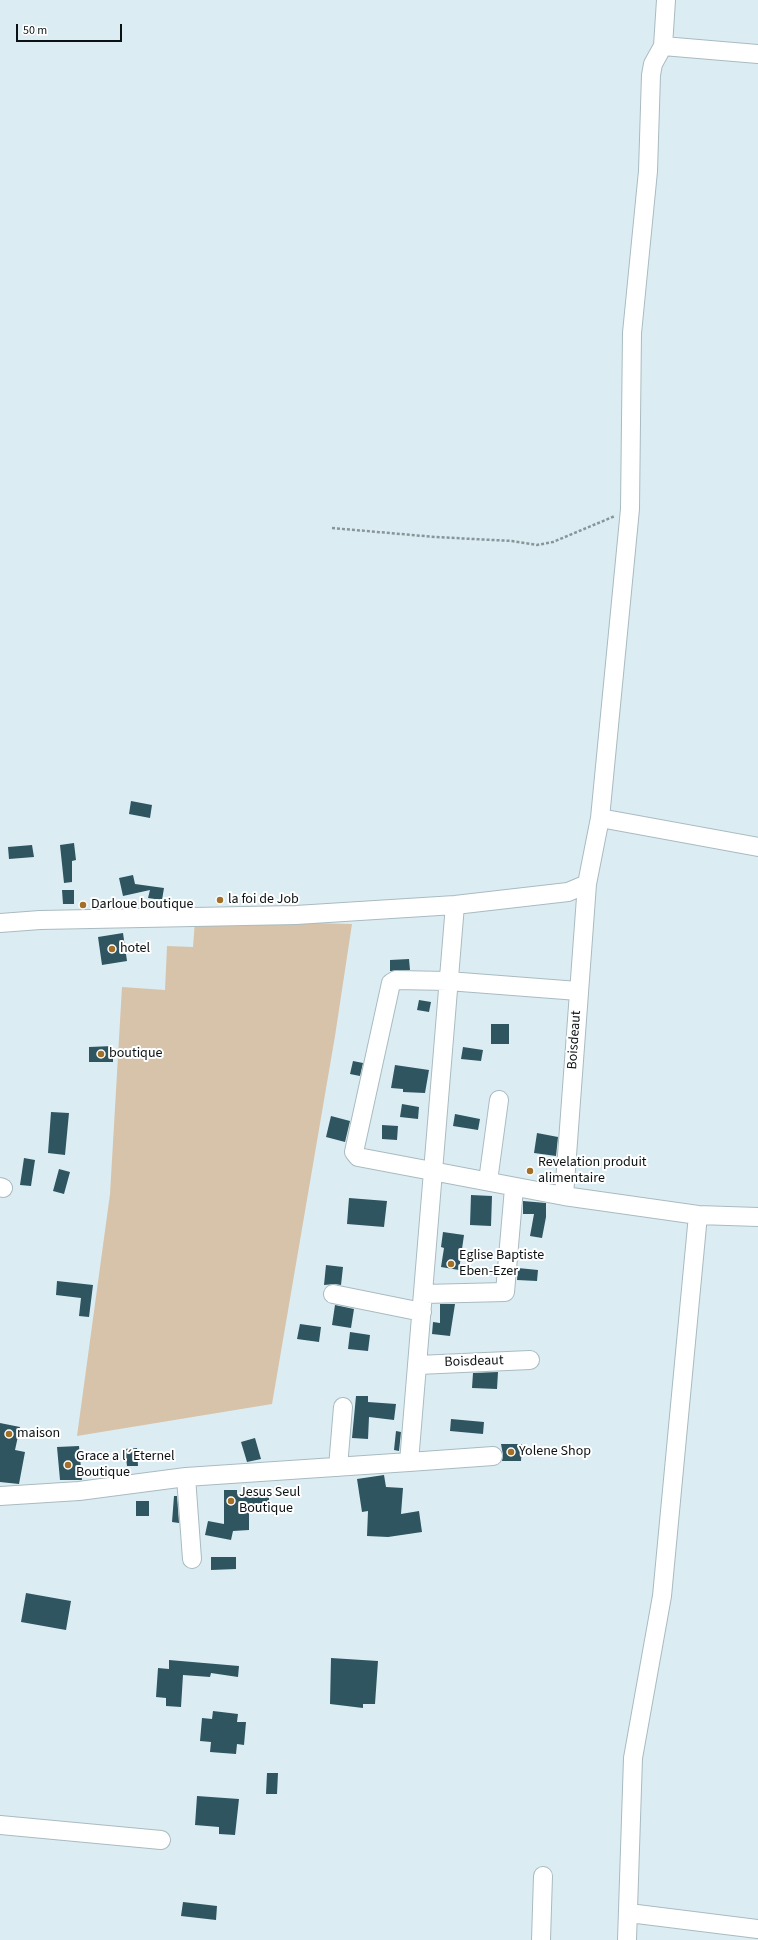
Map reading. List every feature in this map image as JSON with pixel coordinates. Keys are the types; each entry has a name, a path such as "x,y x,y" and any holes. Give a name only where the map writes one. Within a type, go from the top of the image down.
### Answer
{"street":[{"path":"666,0 663,46 758,54"},
{"name":"Boisdeaut","path":"564,1196 587,884 600,818 630,509 632,333 648,171 651,75 653,64 663,46"},
{"path":"600,818 758,847"},
{"path":"0,923 40,920 296,915 455,905 568,892 587,884"},
{"path":"409,1462 455,905"},
{"path":"578,990 448,981 396,980 391,983 354,1152 358,1156 488,1181 514,1188 698,1215 758,1217"},
{"path":"488,1181 499,1100"},
{"path":"424,1294 505,1292 514,1188"},
{"path":"627,1940 633,1758 662,1596 698,1215"},
{"path":"333,1294 422,1312"},
{"name":"Boisdeaut","path":"418,1365 530,1360"},
{"path":"338,1467 344,1407"},
{"path":"0,1496 79,1491 186,1478 493,1456"},
{"path":"186,1478 192,1559"},
{"path":"0,1825 161,1840"},
{"path":"540,1940 543,1876"},
{"path":"629,1913 758,1929"}],"path":[{"path":"332,528 537,544 553,542 630,509"}],"shaded area":[{"path":"195,920 352,924 335,1036 272,1404 77,1436 110,1194 122,987 165,990 167,946 193,947"}],"building":[{"path":"131,801 152,805 150,818 129,814"},
{"path":"74,843 76,860 72,861 72,882 64,883 60,845"},
{"path":"32,845 34,857 9,859 8,847"},
{"path":"133,875 135,884 164,888 162,900 148,898 150,890 123,896 119,878"},
{"path":"62,890 74,890 74,904 63,904"},
{"name":"hotel","path":"123,933 127,961 102,965 98,937"},
{"path":"409,959 410,970 390,971 390,960"},
{"path":"419,1000 431,1002 429,1012 417,1010"},
{"path":"491,1024 509,1024 509,1044 491,1044"},
{"name":"boutique","path":"113,1046 113,1062 89,1062 89,1047"},
{"path":"463,1047 483,1050 481,1061 461,1059"},
{"path":"353,1061 363,1063 360,1076 350,1074"},
{"path":"395,1065 429,1070 425,1093 403,1092 403,1089 391,1088"},
{"path":"402,1104 419,1107 418,1119 400,1117"},
{"path":"51,1112 69,1113 65,1155 48,1153"},
{"path":"455,1114 480,1119 478,1130 453,1126"},
{"path":"331,1116 350,1121 345,1142 326,1137"},
{"path":"382,1125 398,1126 397,1140 382,1139"},
{"path":"537,1133 558,1137 556,1156 534,1153"},
{"path":"24,1158 35,1160 31,1186 20,1185"},
{"path":"59,1169 70,1172 64,1194 53,1191"},
{"path":"471,1195 492,1196 491,1226 470,1225"},
{"path":"349,1198 387,1201 384,1227 347,1224"},
{"path":"523,1201 546,1203 546,1217 542,1238 530,1236 534,1214 523,1214"},
{"path":"443,1232 464,1235 459,1270 441,1267 444,1248 441,1247"},
{"path":"326,1265 343,1267 341,1285 324,1285"},
{"path":"518,1268 538,1270 537,1281 517,1280"},
{"path":"57,1281 93,1285 89,1317 79,1316 81,1298 56,1295"},
{"path":"440,1304 455,1304 450,1336 432,1334 433,1322 440,1323"},
{"path":"335,1305 354,1309 351,1328 332,1325"},
{"path":"300,1324 321,1327 319,1342 297,1339"},
{"path":"350,1332 370,1335 368,1351 348,1349"},
{"path":"498,1372 497,1389 472,1388 473,1373"},
{"path":"356,1396 368,1396 368,1402 396,1404 394,1420 369,1417 368,1439 352,1438"},
{"path":"451,1419 484,1422 483,1434 450,1431"},
{"path":"0,1423 20,1427 15,1450 25,1452 19,1484 0,1482"},
{"path":"396,1431 401,1432 399,1451 394,1450"},
{"path":"255,1438 261,1459 247,1462 241,1442"},
{"path":"501,1444 522,1444 521,1461 502,1461 503,1455"},
{"path":"79,1446 82,1480 60,1480 57,1447"},
{"path":"137,1448 138,1466 127,1466 125,1449"},
{"path":"384,1475 386,1487 403,1488 401,1514 419,1511 422,1532 388,1537 367,1536 368,1511 362,1512 357,1479"},
{"path":"224,1490 237,1490 237,1494 269,1492 269,1507 249,1507 249,1530 233,1531 231,1540 205,1535 208,1521 224,1524"},
{"path":"174,1496 177,1496 179,1523 172,1522"},
{"path":"136,1501 149,1501 149,1516 136,1516"},
{"path":"211,1557 236,1557 236,1569 211,1570"},
{"path":"26,1593 71,1601 66,1630 21,1622"},
{"path":"331,1658 378,1661 375,1704 363,1704 363,1708 330,1704"},
{"path":"169,1660 239,1666 238,1677 211,1673 210,1677 183,1675 181,1707 166,1706 166,1698 156,1697 158,1668 169,1669"},
{"path":"213,1711 238,1714 237,1722 246,1722 244,1745 237,1744 236,1754 210,1752 211,1742 200,1741 202,1718 212,1719"},
{"path":"267,1773 278,1773 277,1794 266,1794"},
{"path":"197,1796 239,1799 235,1835 219,1834 219,1827 195,1825"},
{"path":"183,1902 217,1906 216,1920 181,1916"}],"place":[{"name":"la foi de Job","path":"220,900"},
{"name":"Darloue boutique","path":"83,905"},
{"name":"hotel","path":"112,949"},
{"name":"boutique","path":"101,1054"},
{"name":"Revelation produit alimentaire","path":"530,1171"},
{"name":"Eglise Baptiste Eben-Ezer","path":"451,1264"},
{"name":"maison","path":"9,1434"},
{"name":"Yolene Shop","path":"511,1452"},
{"name":"Grace a l´Eternel Boutique","path":"68,1465"},
{"name":"Jesus Seul Boutique","path":"231,1501"}]}
